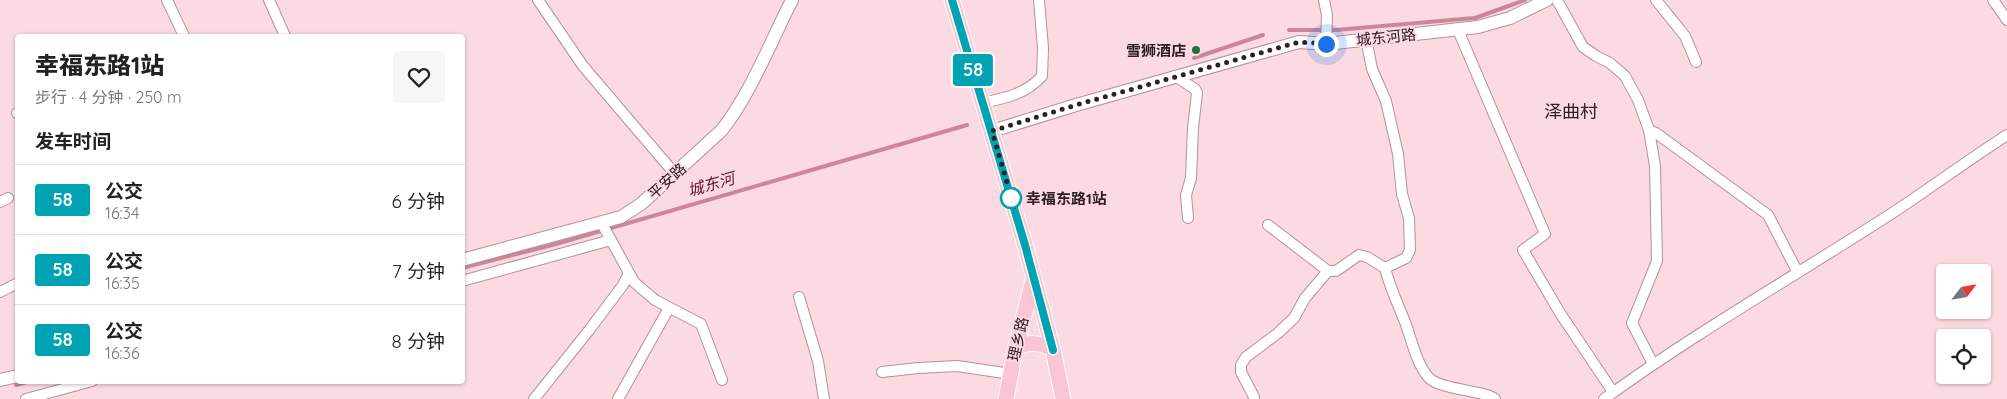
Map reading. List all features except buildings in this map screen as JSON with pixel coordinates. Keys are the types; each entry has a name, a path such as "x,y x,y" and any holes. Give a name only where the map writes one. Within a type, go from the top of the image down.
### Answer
{"main road":[{"path":"952,0 992,131 1053,350 1063,399"},
{"name":"理乡路","path":"1006,399 1014,350 1033,279"},
{"path":"1014,350 1022,345 1034,344 1047,346 1053,350"}],"street":[{"path":"167,0 183,34"},
{"path":"269,0 284,34"},
{"path":"538,0 583,66 675,174"},
{"name":"平安路","path":"465,259 606,230 621,217 636,208 722,130 731,118 748,89 792,0"},
{"path":"982,103 1014,96 1032,87 1042,76 1043,48 1040,0"},
{"path":"1324,0 1327,24 1326,40"},
{"name":"城东河路","path":"992,131 1175,76 1299,42 1458,30 1500,22 1547,0"},
{"path":"1557,0 1583,47 1596,56 1610,62 1625,76 1638,100 1649,130 1655,166 1657,260 1632,323 1653,364"},
{"path":"1656,0 1685,36 1696,62"},
{"path":"1993,0 2007,20"},
{"path":"1458,30 1544,234 1522,250 1560,313 1613,392"},
{"path":"1366,38 1372,69 1386,101 1398,154 1402,194 1409,218 1410,250 1406,258 1385,268"},
{"path":"1175,76 1195,89 1197,93 1193,128 1191,178 1186,195 1188,218"},
{"path":"1649,130 1656,132 1768,215 1797,271"},
{"path":"1604,399 1653,364 1797,271 1900,208 2007,135"},
{"path":"1268,225 1328,271 1336,271 1359,255 1367,257 1385,268 1391,290 1406,324 1412,347 1420,365 1431,381 1492,396 1495,399"},
{"path":"465,280 606,230 628,275 642,290 669,308 701,324 722,380"},
{"path":"1254,398 1240,372 1243,361 1294,318 1305,298 1328,271"},
{"path":"534,399 590,329 623,285 628,275"},
{"path":"0,292 15,284"},
{"path":"798,297 818,361 824,399"},
{"path":"618,399 669,308"},
{"path":"882,372 957,366 1011,374"},
{"path":"0,380 15,377"},
{"path":"26,399 81,384"}],"waterway":[{"name":"城东河","path":"1289,30 1336,30 1475,18 1525,0"},
{"name":"城东河","path":"1194,58 1263,35"},
{"name":"城东河","path":"465,267 556,244 967,125"}],"bus line":[{"name":"58","path":"952,0 1025,245 1053,350"}],"place":[{"name":"雪狮酒店","path":"1196,50"},
{"name":"幸福东路1站","path":"1011,198"}],"district":[{"name":"泽曲村","path":"1571,111"}],"route":[{"path":"1011,198 1014,207 992,131 1137,87 1299,42 1326,44"}]}
